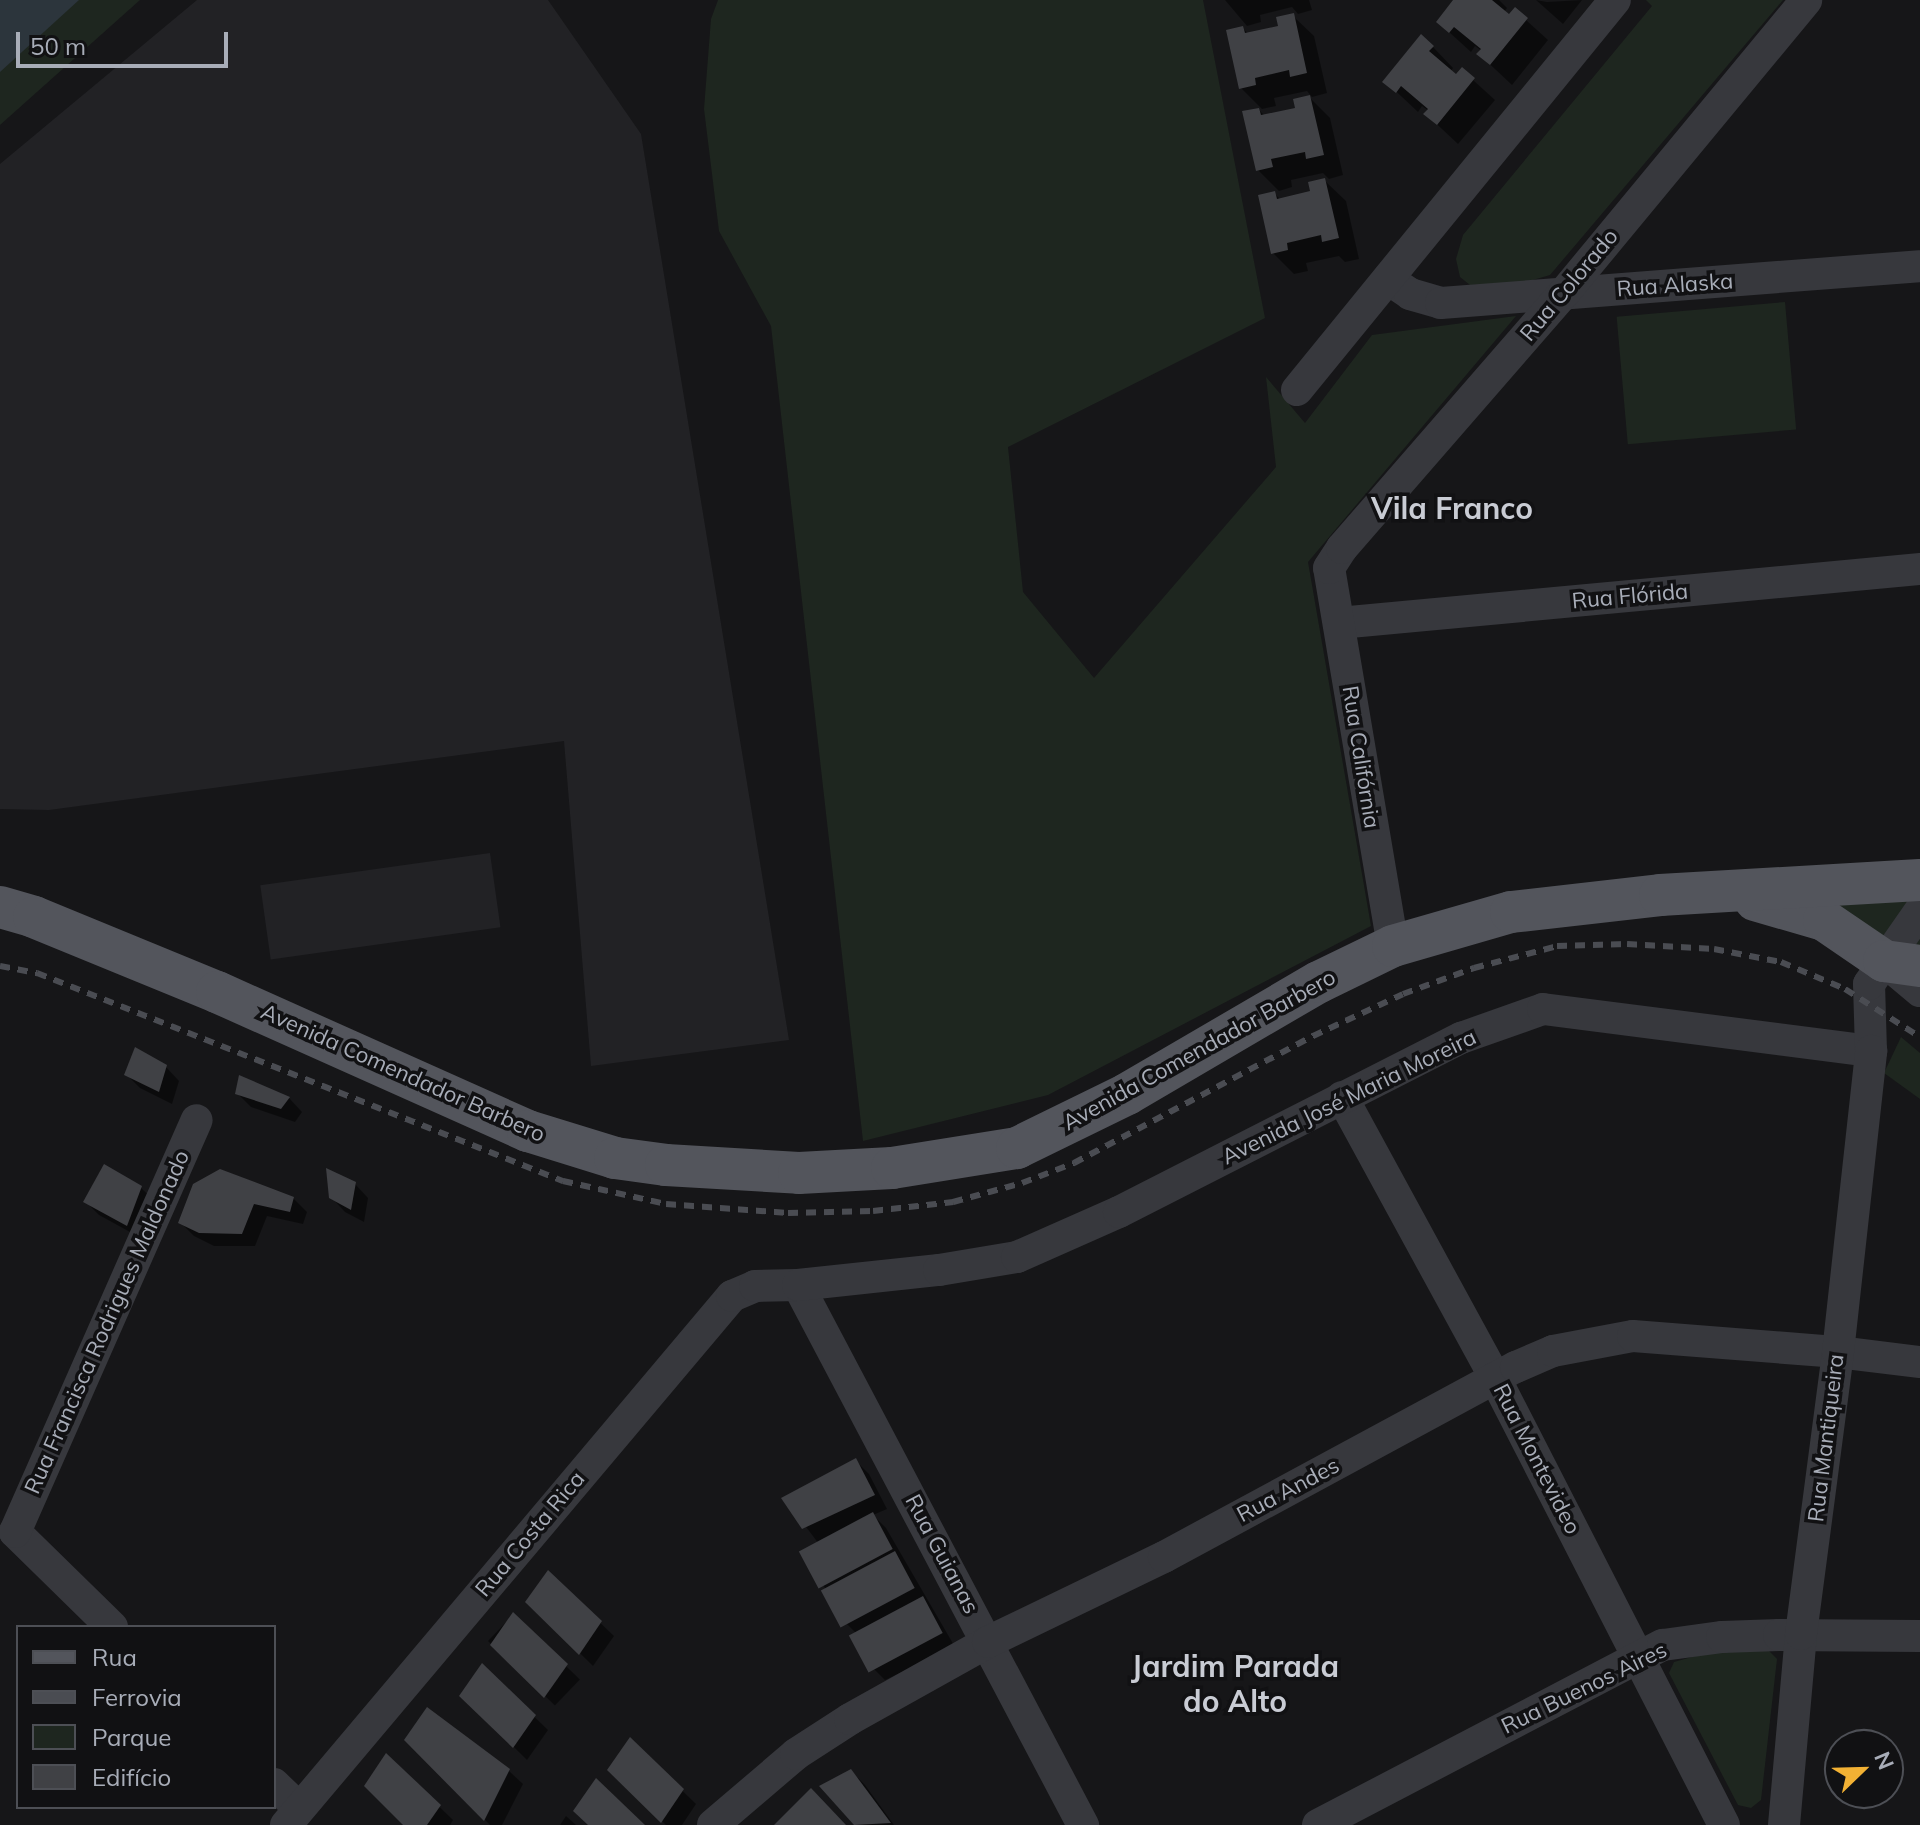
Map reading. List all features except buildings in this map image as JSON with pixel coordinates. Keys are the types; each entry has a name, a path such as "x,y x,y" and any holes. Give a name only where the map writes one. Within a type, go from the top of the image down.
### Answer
{"main road":[{"name":"Avenida Comendador Barbero","path":"0,907 34,917 217,992 528,1131 615,1158 799,1173 892,1168 1017,1148 1127,1094 1319,982 1393,946 1511,912 1723,891 1920,880"},
{"name":"Avenida Comendador Barbero","path":"1723,891 1824,920 1902,964"}],"street":[{"path":"1297,390 1615,0"},
{"name":"Rua Colorado","path":"1329,568 1342,548 1564,293 1806,0"},
{"name":"Rua Alaska","path":"1388,279 1410,294 1441,303 1920,266"},
{"name":"Rua Califórnia","path":"1329,568 1393,946"},
{"name":"Rua Flórida","path":"1339,623 1920,569"},
{"path":"1871,1051 1869,984 1902,964 1920,911"},
{"path":"1902,964 1920,991"},
{"name":"Avenida José Maria Moreira","path":"798,1285 939,1270 1017,1257 1119,1212 1461,1038 1543,1009 1871,1051"},
{"name":"Rua Mantiqueira","path":"1784,1825 1801,1634 1838,1352 1871,1051"},
{"name":"Rua Montevideo","path":"1342,1097 1495,1378 1724,1825"},
{"name":"Rua Francisca Rodrigues Maldonado","path":"110,1625 7,1523 197,1120"},
{"name":"Rua Guianas","path":"798,1285 1083,1825"},
{"name":"Rua Costa Rica","path":"292,1816 732,1296 755,1286 798,1285"},
{"name":"Rua Andes","path":"713,1825 796,1754 850,1719 988,1642 1164,1557 1495,1378 1553,1351 1633,1336 1838,1352 1920,1362"},
{"name":"Rua Buenos Aires","path":"1318,1825 1663,1645 1707,1639 1801,1634 1920,1636"},
{"path":"276,1788 292,1816"}],"shaded area":[{"path":"0,0 79,0 0,72"},
{"path":"197,0 548,0 641,134 789,1040 591,1066 564,741 49,810 0,809 0,164"},
{"path":"490,853 500,927 271,960 260,885"}],"green space":[{"path":"0,0 140,0 0,125"},
{"path":"718,0 1203,0 1265,318 1008,447 1023,592 1094,678 1276,467 1266,377 1305,423 1372,335 1516,316 1308,562 1371,926 1048,1095 863,1141 771,326 719,231 704,109 711,19"},
{"path":"1646,0 1783,0 1550,275 1526,282 1470,285 1460,277 1456,259 1463,235 1652,6"},
{"path":"1785,302 1796,430 1628,444 1617,317"},
{"path":"1920,889 1920,953 1777,893"},
{"path":"1901,1037 1920,1053 1920,1099 1884,1073"},
{"path":"1724,1648 1769,1651 1777,1659 1761,1800 1751,1808 1738,1805 1669,1673 1674,1662"}],"railway":[{"path":"0,966 37,973 563,1181 666,1204 788,1213 873,1211 953,1202 1022,1183 1074,1163 1313,1036 1403,994 1474,968 1557,946 1627,944 1714,949 1781,962 1845,989 1920,1037"}],"district":[{"name":"Vila Franco","path":"1452,508"},
{"name":"Jardim Parada do Alto","path":"1235,1683"}]}
